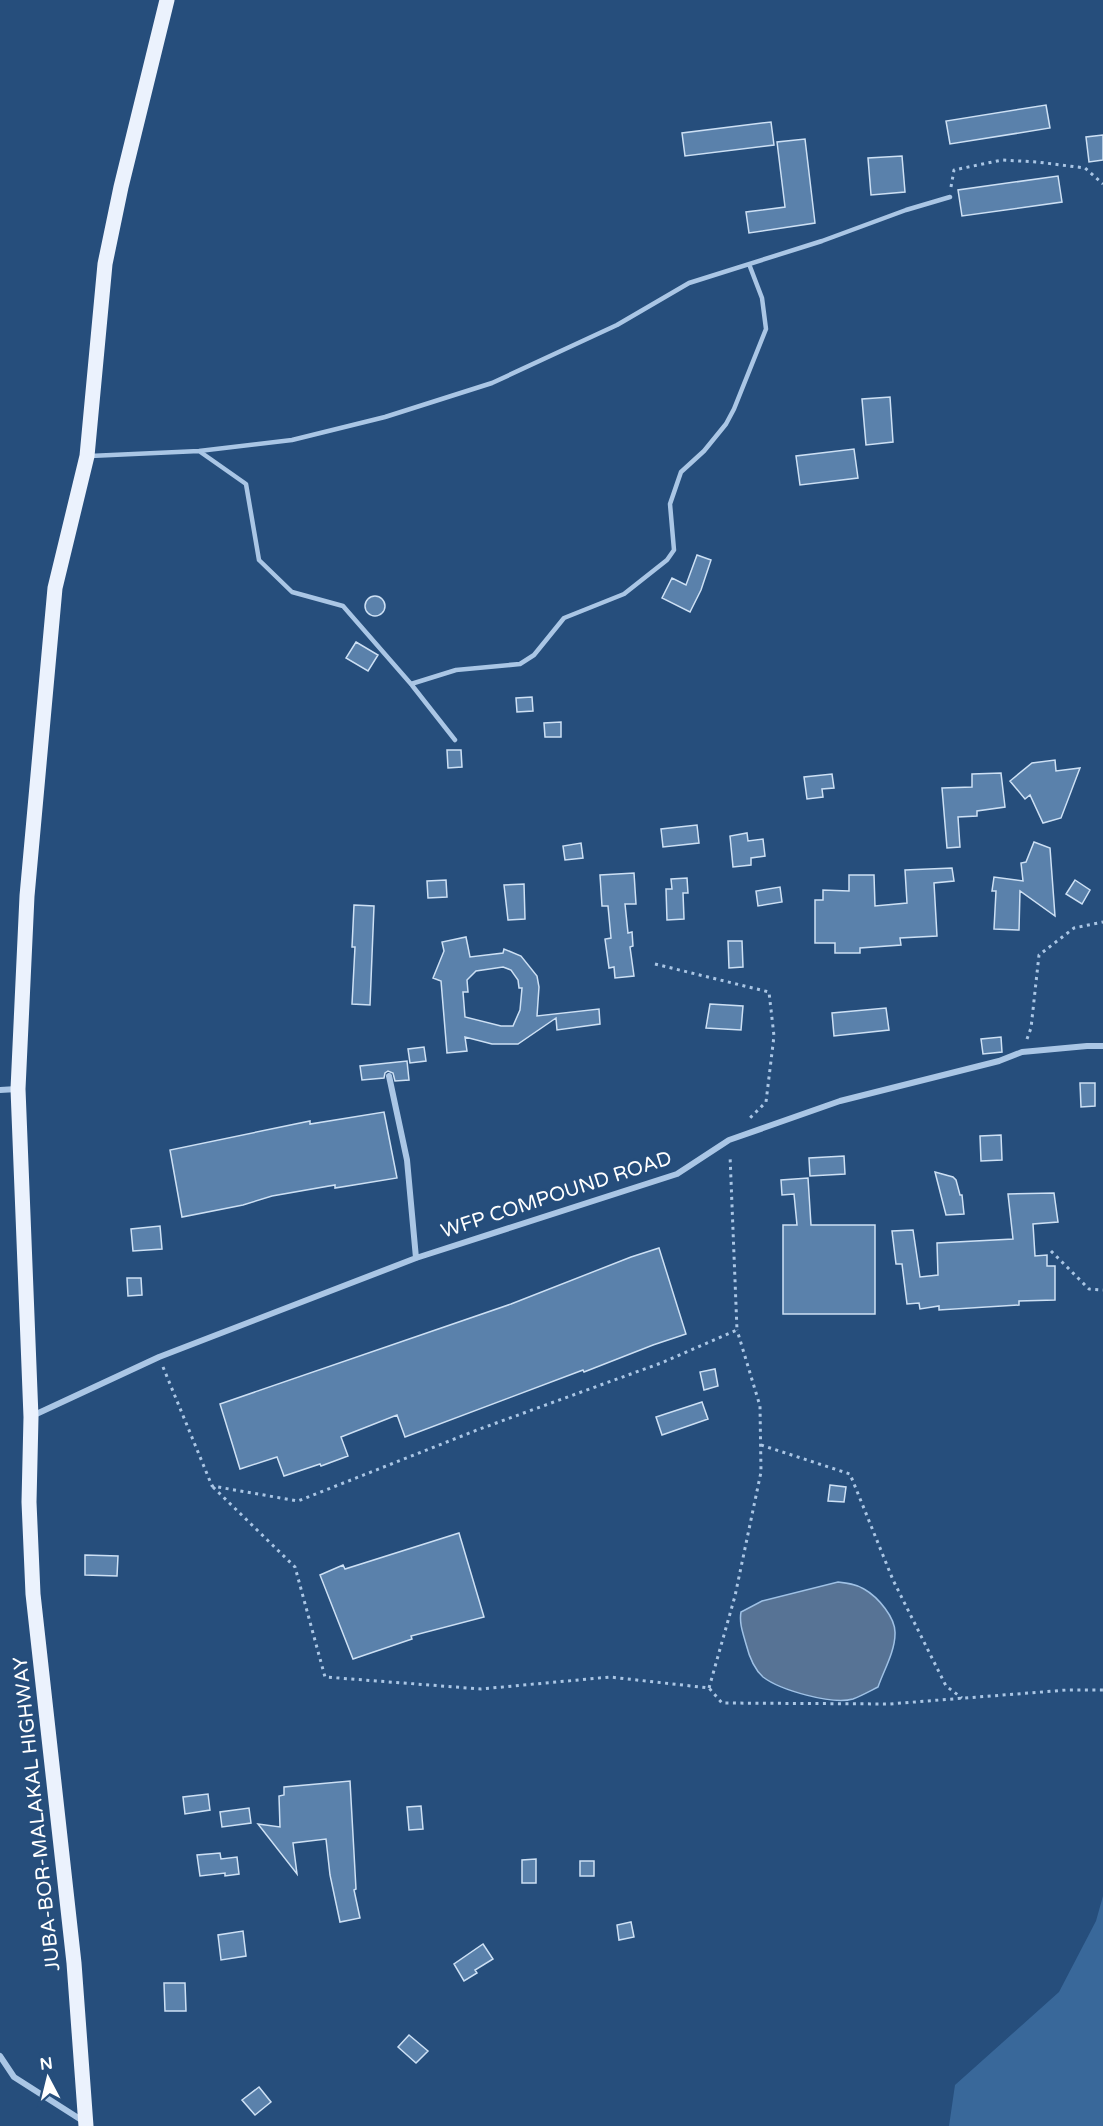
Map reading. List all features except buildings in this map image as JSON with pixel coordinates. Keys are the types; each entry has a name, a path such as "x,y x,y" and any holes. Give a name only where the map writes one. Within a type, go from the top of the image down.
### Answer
{"main road":[{"name":"JUBA-BOR-MALAKAL HIGHWAY","path":"86,2124 74,1963 33,1594 29,1502 31,1417 18,1089 27,896 48,653 56,588 87,456 105,264 121,187 167,0"}],"street":[{"name":"WFP COMPOUND ROAD","path":"31,1417 159,1357 416,1258 677,1174 729,1140 840,1101 999,1061 1022,1052 1103,1046"},
{"path":"389,1076 407,1160 416,1258"},
{"path":"0,1090 18,1089"},
{"path":"0,2056 14,2077 86,2124"}],"lane":[{"path":"87,456 199,451 292,440 385,417 492,383 617,325 689,283 950,197"},
{"path":"411,684 456,670 520,663 534,656 564,618 624,594 667,560 674,550 670,504 681,472 704,451 726,424 766,329 762,298 749,264"},
{"path":"199,451 246,484 259,560 292,592 343,606 411,684 455,740"}],"path":[{"path":"950,197 954,170 1002,160 1085,168 1103,184"},
{"path":"1022,1052 1031,1028 1038,955 1074,928 1103,922"},
{"path":"655,964 769,992 774,1036 766,1102 729,1140 737,1330 760,1406 761,1472 737,1584 708,1688"},
{"path":"1051,1251 1089,1289 1103,1290"},
{"path":"212,1486 298,1501 477,1430 661,1363 737,1330"},
{"path":"159,1357 212,1486 295,1567 325,1677 481,1689 610,1677 708,1688 722,1703 889,1704 1067,1690 1103,1690"},
{"path":"761,1445 850,1474 893,1580 946,1686 962,1698"}],"shaded area":[{"path":"838,1582 861,1587 885,1608 893,1621 895,1634 893,1647 878,1687 853,1699 832,1700 781,1687 763,1677 754,1666 749,1653 742,1628 741,1612 762,1601"},
{"path":"1103,1896 1103,2126 949,2126 955,2085 1059,1992 1096,1921"}]}
